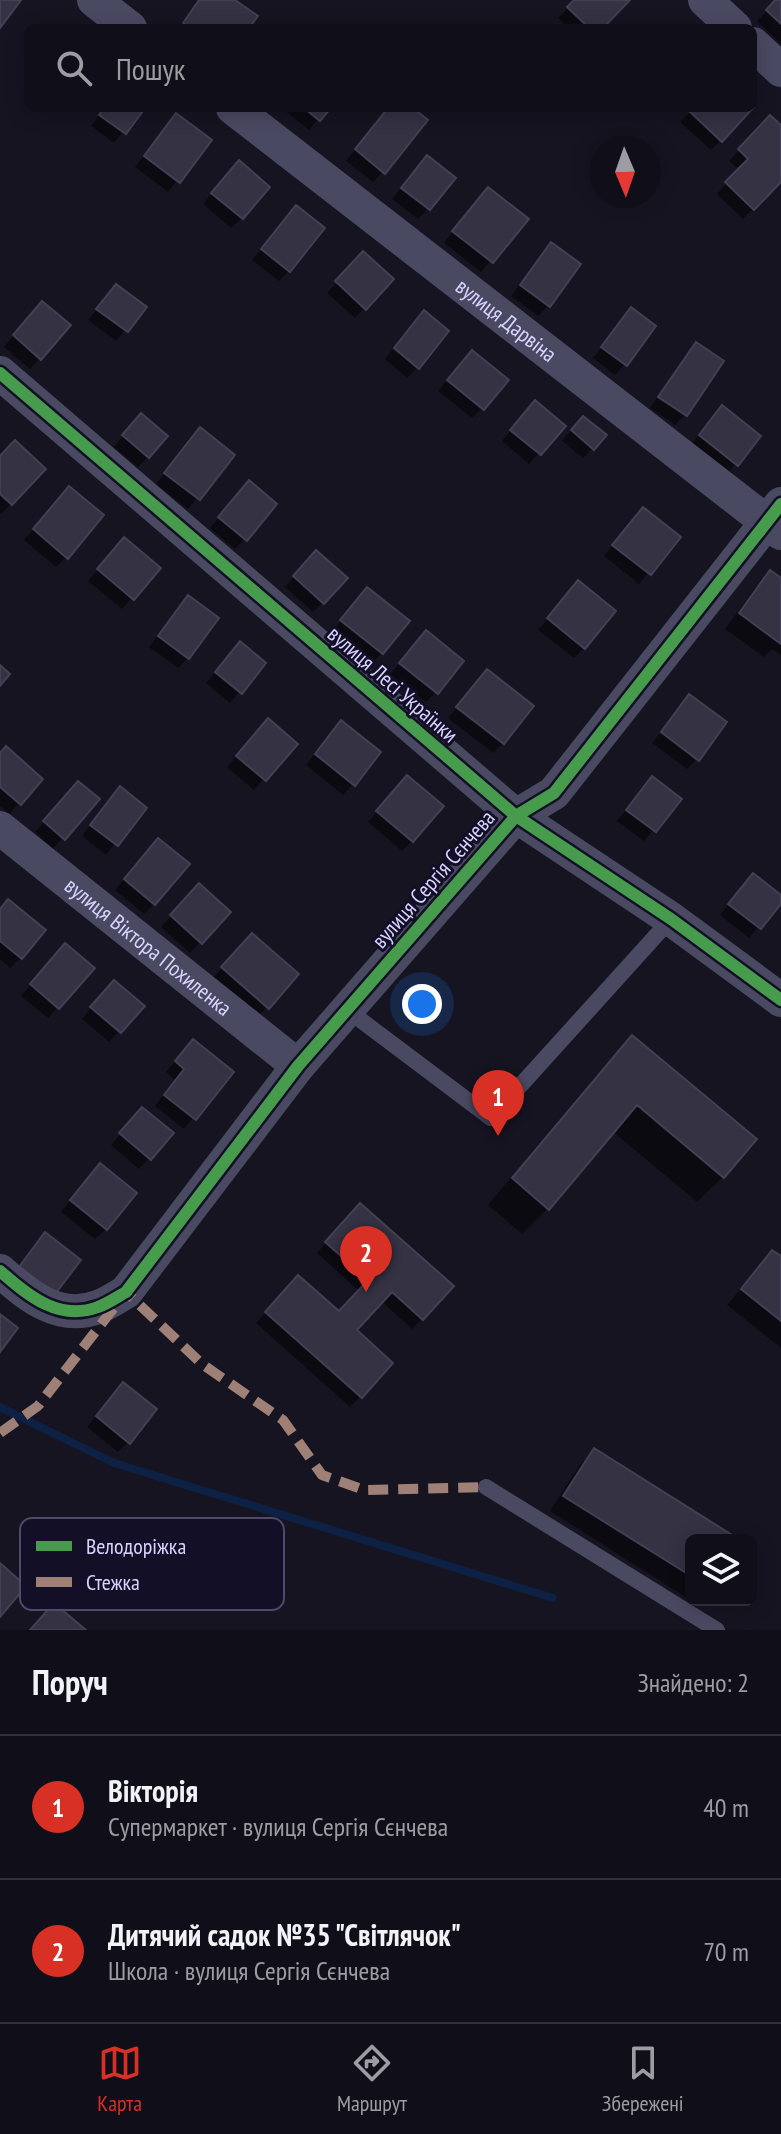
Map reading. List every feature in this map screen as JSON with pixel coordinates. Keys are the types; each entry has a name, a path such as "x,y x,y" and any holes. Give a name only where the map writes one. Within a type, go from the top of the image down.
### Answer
{"street":[{"path":"94,0 125,24"},
{"path":"705,0 731,24"},
{"path":"757,48 781,70"},
{"name":"вулиця Дарвіна","path":"238,112 776,520"},
{"name":"вулиця Лесі Українки","path":"0,373 516,816 671,919 781,1000"},
{"name":"вулиця Сергія Сєнчева","path":"0,1271 34,1299 63,1312 97,1308 126,1292 298,1066 516,816 554,793 776,520"},
{"name":"вулиця Віктора Похиленка","path":"0,828 298,1066"}],"lane":[{"path":"346,1009 491,1118 671,919"},
{"path":"486,1487 717,1630"}],"building":[{"path":"0,0 21,0 0,28"},
{"path":"199,0 235,0 258,16 252,24 183,23"},
{"path":"574,0 630,0 607,24 585,24 567,7"},
{"path":"775,0 781,0 781,24 766,10"},
{"path":"101,112 142,112 126,134 99,115"},
{"path":"309,112 328,112 320,121"},
{"path":"385,112 418,112 428,120 385,174 355,149"},
{"path":"690,112 749,112 722,142"},
{"path":"176,113 212,140 180,183 144,156"},
{"path":"770,115 781,125 781,182 754,210 725,182 748,159 738,149"},
{"path":"427,155 456,178 430,210 401,188"},
{"path":"239,160 270,187 243,219 211,193"},
{"path":"488,187 529,219 493,263 452,231"},
{"path":"296,205 325,228 290,272 261,249"},
{"path":"551,242 581,264 550,307 520,285"},
{"path":"363,251 394,279 366,310 335,281"},
{"path":"116,284 147,307 128,332 96,309"},
{"path":"42,301 71,325 41,360 13,335"},
{"path":"631,307 656,326 627,366 601,347"},
{"path":"424,310 449,331 419,369 394,348"},
{"path":"696,342 724,361 687,416 658,397"},
{"path":"472,350 509,380 484,410 447,380"},
{"path":"535,400 566,426 541,455 510,430"},
{"path":"722,405 761,436 738,466 699,435"},
{"path":"141,413 168,436 149,458 122,435"},
{"path":"583,416 607,435 594,450 571,430"},
{"path":"200,427 235,455 200,500 164,473"},
{"path":"15,440 46,469 12,505 0,494 0,456"},
{"path":"249,480 277,504 247,541 218,517"},
{"path":"69,486 104,515 68,559 33,529"},
{"path":"643,507 681,537 651,575 612,545"},
{"path":"124,537 161,568 134,600 97,569"},
{"path":"316,550 348,578 324,604 293,576"},
{"path":"770,570 781,578 781,644 739,613"},
{"path":"578,580 616,611 585,649 547,618"},
{"path":"367,587 410,621 383,654 340,620"},
{"path":"188,595 219,618 189,659 158,636"},
{"path":"426,630 464,661 438,694 399,663"},
{"path":"240,641 266,663 242,694 215,672"},
{"path":"0,665 10,674 0,686"},
{"path":"487,669 534,706 504,744 456,707"},
{"path":"689,694 727,722 699,761 661,732"},
{"path":"268,718 298,744 266,781 236,756"},
{"path":"341,720 381,752 355,786 315,754"},
{"path":"6,746 43,779 21,805 0,787 0,753"},
{"path":"407,775 444,806 413,842 376,811"},
{"path":"652,776 682,799 656,832 626,810"},
{"path":"78,781 100,799 65,840 43,821"},
{"path":"120,786 147,808 118,846 90,825"},
{"path":"158,838 190,864 155,905 124,879"},
{"path":"753,873 781,895 781,904 761,929 728,904"},
{"path":"199,883 231,912 202,944 170,915"},
{"path":"8,899 46,930 22,959 0,941 0,909"},
{"path":"252,933 299,974 269,1009 221,967"},
{"path":"65,943 95,968 59,1009 30,984"},
{"path":"114,980 145,1006 121,1033 90,1007"},
{"path":"632,1035 757,1139 724,1178 637,1105 549,1210 512,1178"},
{"path":"193,1039 234,1072 196,1120 164,1095 184,1069 175,1061"},
{"path":"142,1107 174,1133 151,1160 119,1133"},
{"path":"100,1163 137,1193 107,1230 70,1200"},
{"path":"360,1203 454,1286 423,1320 392,1292 357,1330 393,1363 362,1398 265,1312 298,1275 339,1311 368,1280 325,1242"},
{"path":"45,1232 81,1260 55,1294 19,1267"},
{"path":"772,1250 781,1256 781,1321 741,1289"},
{"path":"0,1314 18,1328 0,1352"},
{"path":"123,1382 157,1409 130,1444 96,1416"},
{"path":"594,1448 730,1534 685,1534 685,1572 563,1496"},
{"path":"0,1563 20,1581 20,1593 0,1617"},
{"path":"48,1610 62,1610 86,1630 30,1630"}],"waterway":[{"path":"0,1407 114,1463 553,1598"}],"marked path":[{"path":"0,1433 38,1406 126,1292 202,1364 283,1420 322,1475 364,1490 486,1487"}],"cycle path":[{"path":"0,373 516,816 671,919 781,1000"},
{"path":"0,1271 33,1297 57,1309 83,1311 98,1307 126,1292 298,1066 516,816 554,793 781,504"}],"place":[{"name":"Вікторія","path":"498,1136"},
{"name":"Дитячий садок №35 \"Світлячок\"","path":"366,1292"}]}
